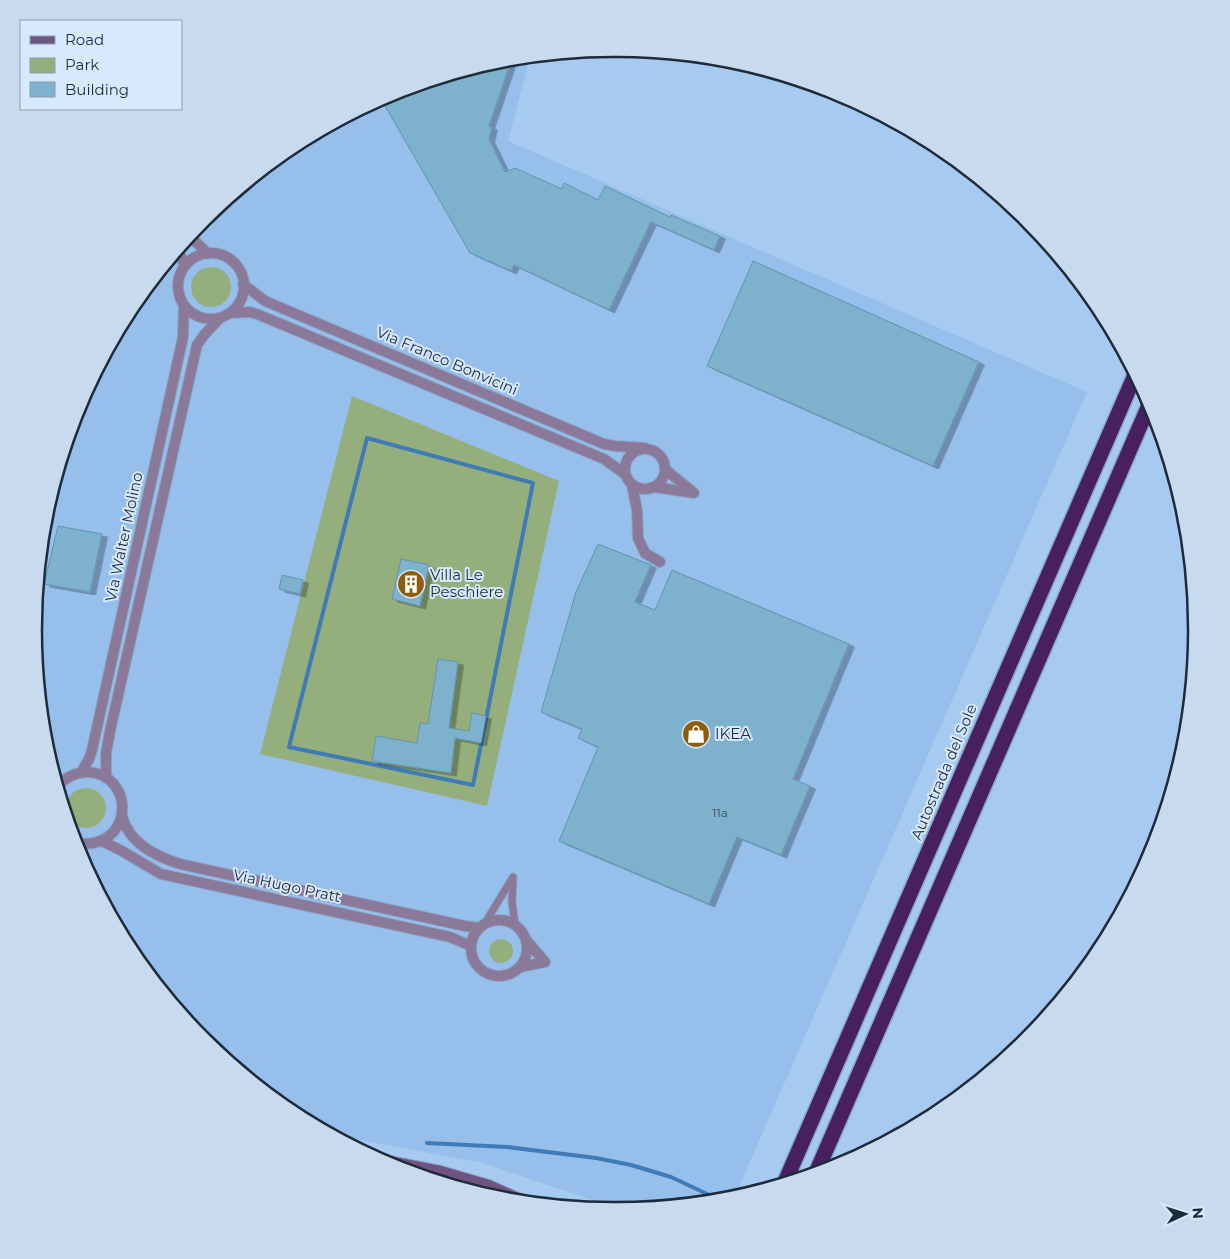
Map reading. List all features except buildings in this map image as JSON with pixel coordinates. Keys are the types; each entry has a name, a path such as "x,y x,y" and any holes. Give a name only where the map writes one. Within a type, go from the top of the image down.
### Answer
{"highway":[{"name":"Autostrada del Sole","path":"788,1175 1131,383"},
{"path":"820,1164 1145,414"}],"main road":[{"path":"414,1165 441,1170 502,1191"}],"street":[{"path":"195,241 208,254"},
{"path":"181,257 185,266 192,260 208,254 218,254 232,262 241,274 243,284 240,300 230,313"},
{"name":"Via Walter Molino","path":"81,773 92,750 181,347 184,331 184,305 179,295 178,285 180,275 185,266"},
{"name":"Via Franco Bonvicini","path":"243,284 265,300 604,444 645,448"},
{"path":"184,305 196,316 220,318"},
{"name":"Via Franco Bonvicini","path":"230,313 250,312 274,321 604,459 626,474 632,485 637,510 638,538 641,547 645,553 660,562"},
{"name":"Via Walter Molino","path":"106,778 106,753 109,738 197,346 204,335 220,318 230,313"},
{"path":"626,474 625,468 628,457 638,450 645,448 657,452 665,463 666,470 662,480 652,488 637,510"},
{"path":"632,485 643,489 652,488 694,493 666,470"},
{"path":"63,782 69,777 81,773 96,773 106,778"},
{"name":"Via Hugo Pratt","path":"106,778 119,793 122,804 122,816 129,834 136,842 165,860 465,926 482,926"},
{"path":"84,845 102,841 109,837 118,828 122,816"},
{"name":"Via Hugo Pratt","path":"102,841 161,874 450,937 471,946"},
{"path":"521,966 545,962 515,924 500,919 482,926 472,940 471,946 475,962 487,974 504,976 513,973 526,959 528,950 527,940"}],"lane":[{"path":"482,926 512,877 512,902 515,924"}],"shaded area":[{"path":"528,64 508,141 1087,392 738,1188 690,1197 652,1201 596,1201 483,1163 354,1139 329,1125 297,1106 266,1084 238,1060 210,1034 161,978 119,916 86,849 73,814 62,778 47,704 42,630 47,555 54,518 62,481 86,410 119,343 139,311 185,252 210,225 266,175 297,153 329,134 362,116 431,87 503,68"}],"green space":[{"path":"211,267 225,273 231,287 225,301 211,307 197,301 191,287 197,273"},
{"path":"352,396 559,481 487,806 260,754"},
{"path":"86,788 100,794 105,804 104,816 100,822 86,828 77,826 68,799 78,790"},
{"path":"501,939 510,942 513,951 510,960 501,963 492,960 489,951 492,942"}],"waterway":[{"path":"367,438 533,483 473,785 289,747 367,438"},
{"path":"427,1143 507,1147 596,1158 631,1165 671,1177 708,1194"}],"place":[{"name":"Villa Le Peschiere","path":"411,584"},
{"name":"IKEA","path":"696,734"}]}
